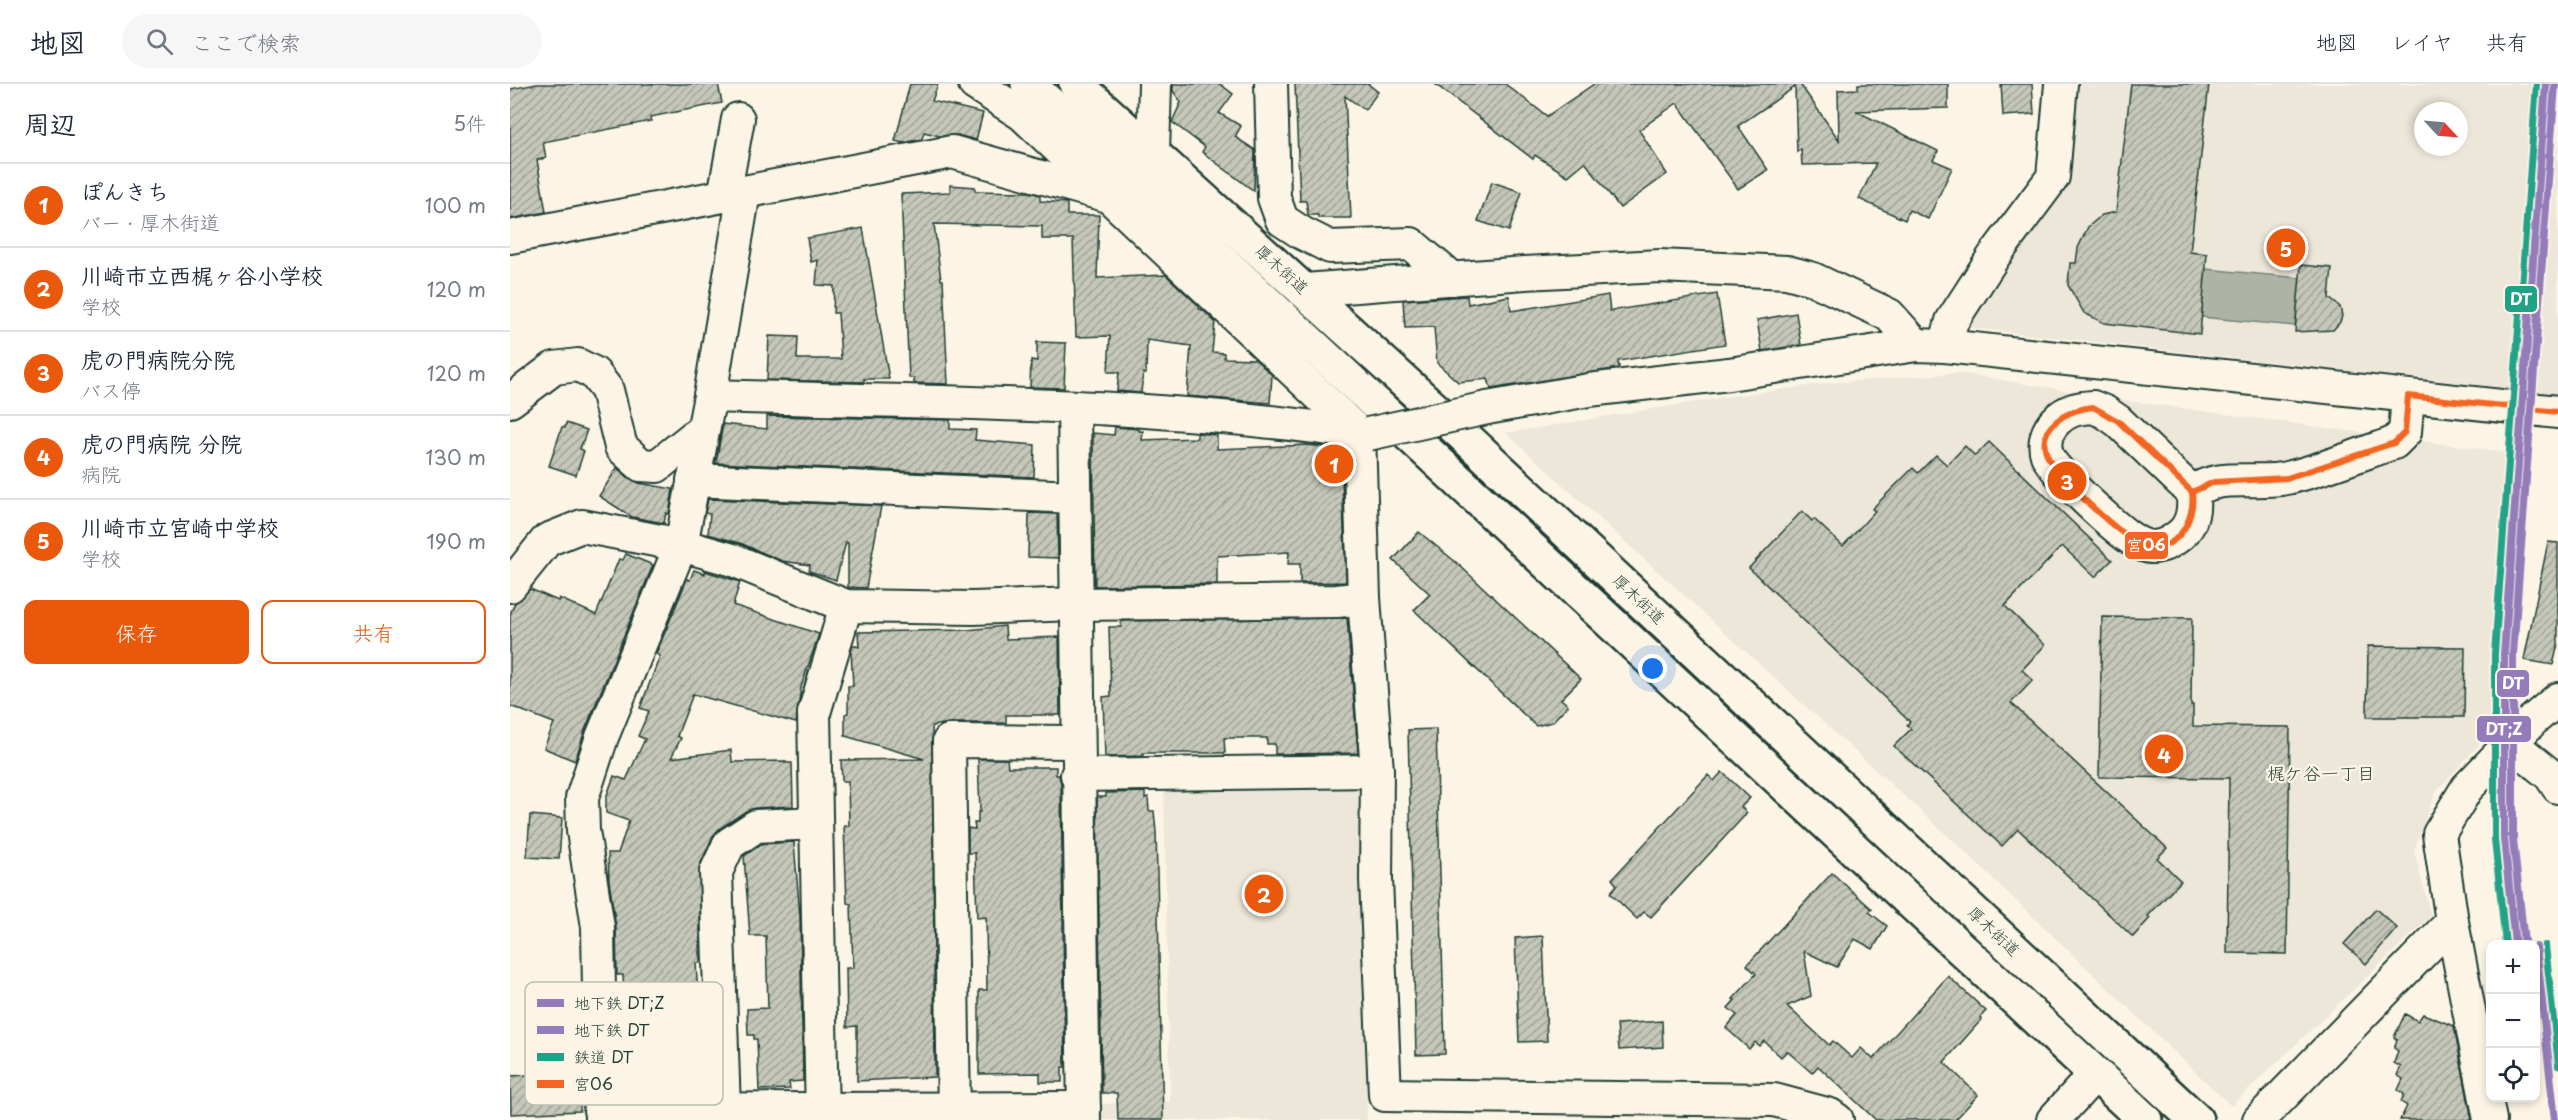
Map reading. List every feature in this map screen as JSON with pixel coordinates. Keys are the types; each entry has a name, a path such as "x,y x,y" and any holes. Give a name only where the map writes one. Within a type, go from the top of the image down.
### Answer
{"highway":[{"path":"1028,84 1236,274 2145,1120"},
{"name":"厚木街道","path":"1076,84 1305,290 2196,1120"}],"street":[{"path":"975,84 1022,114 1363,434 1364,598 1377,771 1377,879 1385,1108 1774,1100 1830,1115 1837,1120"},
{"path":"1153,153 1155,84"},
{"path":"1271,84 1274,198 1282,220 1330,247 1411,244 1452,279"},
{"path":"1930,346 1952,321 1994,256 2052,177 2061,84"},
{"path":"599,982 598,927 583,831 582,798 602,736 681,545 710,396 734,194 738,119"},
{"path":"510,237 952,152 1109,196"},
{"path":"1305,290 1659,266 1787,272 1813,279 1889,315 1930,346"},
{"path":"710,396 1222,415 1363,434 1487,408 1589,390 1729,374 1930,346 2558,412"},
{"path":"510,401 554,368 578,365 594,373 607,390 621,447 641,465 657,466 702,430"},
{"path":"2192,492 2202,484 2214,482 2286,478 2394,442 2405,432 2408,396"},
{"path":"2092,407 2105,412 2118,422 2192,492 2192,516 2184,532 2169,543 2152,547 2136,542 2053,466 2047,454 2045,440 2052,424 2064,413 2078,408 2092,407"},
{"path":"600,1115 724,1110 822,1114 1084,1114 1077,775 1074,408"},
{"path":"693,480 1074,497"},
{"path":"510,586 547,540 582,526 681,545 733,560 846,606 973,608 1075,604 1336,601 1364,598"},
{"path":"822,1114 814,714 846,606"},
{"path":"2490,1120 2452,922 2439,834 2467,788 2533,720 2558,699"},
{"path":"954,1114 950,741 1077,742"},
{"path":"2512,744 2550,775 2558,787"},
{"path":"1077,775 1377,771"},
{"path":"720,982 716,872 729,844 756,826 816,823"},
{"path":"2259,1120 2452,922"},
{"path":"2053,1120 2095,1074"},
{"path":"723,1080 724,1110"}],"shaded area":[{"path":"2072,84 2558,84 2558,394 1971,328 1965,319 2062,177"},
{"path":"2206,269 2300,278 2295,326 2201,317"},
{"path":"1959,373 2136,402 2518,454 2504,717 2436,792 2414,850 2431,916 2231,1106 1960,847 1506,433 1725,397 1830,383"},
{"path":"1358,784 1367,1120 1101,1120 1101,1104 1170,1102 1164,791"}],"building":[{"path":"537,84 718,84 722,103 650,117 651,121 543,142 546,158 537,160 546,212 510,219 510,89"},
{"path":"910,84 938,84 932,101 983,113 976,140 957,135 939,136 924,132 922,139 903,143 895,141"},
{"path":"1173,84 1220,84 1233,94 1219,113 1241,126 1235,137 1255,150 1254,191 1202,152 1205,147 1172,122 1181,102 1173,91"},
{"path":"1295,84 1368,84 1378,92 1365,110 1345,96 1351,218 1318,218 1318,215 1308,215 1306,201 1300,201"},
{"path":"1435,84 1505,84 1547,116 1594,84 1800,84 1839,140 1838,90 1858,89 1858,84 1948,84 1948,108 1856,111 1938,151 1933,160 1952,168 1928,219 1909,210 1905,220 1859,199 1876,163 1802,165 1801,149 1797,152 1795,87 1738,126 1768,170 1738,189 1677,103 1639,130 1667,174 1620,208 1585,162 1568,176 1535,155 1533,159"},
{"path":"2001,84 2032,84 2034,114 2003,116"},
{"path":"2131,84 2209,84 2190,252 2207,254 2200,334 2104,323 2084,313 2068,285 2070,263 2076,263 2078,248 2088,227 2102,215 2116,212"},
{"path":"1492,182 1522,192 1509,231 1478,221"},
{"path":"950,185 975,187 975,191 1029,192 1040,195 1040,201 1067,203 1067,215 1099,215 1097,278 1166,275 1215,322 1212,352 1224,353 1224,358 1255,359 1272,375 1270,403 1187,396 1191,346 1147,340 1146,374 1143,373 1141,393 1117,391 1119,372 1108,372 1110,336 1076,337 1073,239 1042,239 1042,226 934,224 941,280 943,280 948,384 914,383 914,378 909,378 901,194 950,192"},
{"path":"863,228 889,379 864,379 864,382 767,380 769,336 798,337 797,359 841,359 838,313 833,313 834,286 816,285 818,260 811,262 807,238"},
{"path":"2301,265 2332,268 2329,298 2340,307 2342,316 2333,330 2295,332"},
{"path":"1717,294 1725,344 1618,361 1619,368 1491,389 1488,379 1458,382 1437,363 1434,327 1405,328 1403,300 1467,296 1468,304 1509,296 1511,311 1608,295 1610,311"},
{"path":"1796,313 1801,345 1762,351 1757,320"},
{"path":"1037,342 1066,343 1064,388 1030,387 1031,360 1037,361"},
{"path":"767,416 950,420 950,429 976,430 975,440 1035,445 1034,477 716,463 723,424 767,429"},
{"path":"566,423 587,430 580,449 584,451 576,475 549,466 562,427 565,428"},
{"path":"1115,427 1139,429 1143,431 1142,440 1197,438 1197,433 1217,435 1217,449 1307,445 1341,449 1346,582 1300,583 1300,564 1288,564 1289,552 1217,556 1217,584 1095,586 1093,433 1114,435"},
{"path":"1989,442 2112,560 2095,577 2062,546 2005,606 2045,645 2022,670 2033,680 2011,703 2167,848 2157,858 2181,881 2148,916 2150,918 2133,937 2018,829 2002,846 1894,746 1911,729 1907,725 1910,722 1749,568 1802,511 1843,546 1875,511 1872,509 1913,468 1918,473 1936,455 1947,465 1965,446 1975,456"},
{"path":"617,468 639,483 673,489 669,514 666,513 664,523 632,517 599,496"},
{"path":"708,499 881,506 866,588 848,587 848,543 846,542 836,580 809,571 810,565 782,561 740,543 708,534 710,514 705,513"},
{"path":"1029,513 1057,514 1058,558 1028,557"},
{"path":"1419,532 1457,563 1581,679 1561,699 1568,705 1552,722 1536,726 1414,610 1430,594 1393,560"},
{"path":"2548,542 2558,543 2558,644 2553,665 2524,660"},
{"path":"626,554 653,565 585,730 575,761 544,748 554,723 510,706 510,614 515,603 530,589 558,601 559,598 596,615 619,559 623,560"},
{"path":"694,570 705,574 705,571 740,582 733,605 819,634 801,687 796,723 693,694 677,736 681,738 671,758 731,750 732,762 786,761 785,763 792,763 793,806 755,808 746,811 719,829 713,836 700,865 700,963 696,963 697,982 623,982 623,975 617,975 616,927 609,881 608,853 618,853 629,821 606,813 606,798 614,776 626,780 645,739 638,736 649,711 640,708 660,656 656,654 687,579 690,580"},
{"path":"2102,617 2192,618 2191,705 2193,705 2193,726 2290,727 2287,954 2227,953 2229,778 2099,777"},
{"path":"1347,618 1358,753 1275,754 1275,744 1267,744 1267,738 1224,738 1225,753 1143,753 1143,756 1105,757 1103,697 1111,696 1109,627 1121,627 1121,621"},
{"path":"1005,626 1006,639 1059,637 1060,715 1006,715 1006,723 949,723 932,726 935,1077 857,1081 857,1026 847,1027 846,968 853,968 851,904 847,903 844,826 849,826 848,781 842,781 841,760 924,759 845,736 848,686 853,686 851,651 853,645 859,647 858,632 967,630"},
{"path":"2368,646 2465,647 2464,717 2367,717"},
{"path":"1436,729 1445,1054 1416,1055 1408,730"},
{"path":"978,759 1007,759 1008,767 1056,767 1056,775 1059,775 1061,784 1065,1067 1062,1067 1062,1082 1040,1082 1040,1073 979,1074 979,990 987,990 986,917 977,918 975,853 968,853 968,828 975,829 974,823 978,823 978,812 980,812"},
{"path":"1722,772 1750,798 1741,807 1747,813 1651,917 1644,912 1637,919 1610,893 1617,885 1612,879 1708,775 1714,781"},
{"path":"1145,792 1145,798 1148,797 1149,811 1154,811 1156,832 1163,1120 1118,1120 1117,1093 1102,1093 1097,797 1106,797 1106,793"},
{"path":"530,815 562,818 559,859 527,857"},
{"path":"794,842 800,917 803,1081 789,1082 790,1089 759,1090 757,1039 754,1039 754,1035 748,1035 747,1009 768,1008 766,936 750,936 744,856 762,844"},
{"path":"1832,873 1872,909 1869,912 1887,926 1873,949 1855,939 1837,967 1804,951 1811,996 1787,1006 1829,1045 1833,1041 1852,1058 1861,1048 1873,1059 1948,976 1986,1011 1980,1017 1982,1019 1944,1062 1978,1095 1955,1120 1876,1120 1818,1066 1812,1073 1787,1051 1781,1057 1764,1041 1759,1046 1755,1042 1749,1049 1726,1028 1737,1015 1728,1008 1735,1000 1733,999 1756,974 1747,965"},
{"path":"2376,909 2397,928 2366,964 2344,944"},
{"path":"1543,936 1547,1041 1519,1042 1515,938"},
{"path":"2405,1014 2418,1021 2423,1014 2454,1026 2472,1120 2400,1120 2407,1106 2401,1102 2404,1094 2398,1090 2403,1079 2397,1075 2401,1067 2394,1063 2398,1051 2394,1048 2397,1040 2394,1037"},
{"path":"1662,1021 1663,1047 1619,1050 1617,1024"},
{"path":"525,1075 525,1105 580,1105 580,1111 511,1114 510,1076"}],"metro line":[{"name":"DT;Z","path":"2515,940 2504,839 2504,654 2546,84"},
{"name":"DT","path":"2524,940 2513,839 2513,654 2555,85"},
{"name":"DT;Z","path":"2540,983 2555,1120"}],"rail line":[{"name":"DT","path":"2506,940 2495,839 2495,654 2537,84"},
{"name":"DT","path":"2545,946 2558,1065"}],"transit line":[{"name":"宮06","path":"2192,492 2214,482 2287,478 2394,443 2405,432 2408,396 2558,412"},
{"name":"宮06","path":"2093,407 2118,421 2192,492 2191,513 2187,524 2174,540 2155,547 2133,540 2090,505 2053,465 2047,455 2045,445 2050,428 2065,415 2093,407"}],"place":[{"name":"川崎市立宮崎中学校","path":"2286,248"},
{"name":"ぽんきち","path":"1334,464"},
{"name":"虎の門病院分院","path":"2067,481"},
{"name":"虎の門病院 分院","path":"2164,754"},
{"name":"川崎市立西梶ヶ谷小学校","path":"1264,894"}],"district":[{"name":"梶ケ谷一丁目","path":"2321,774"}]}
